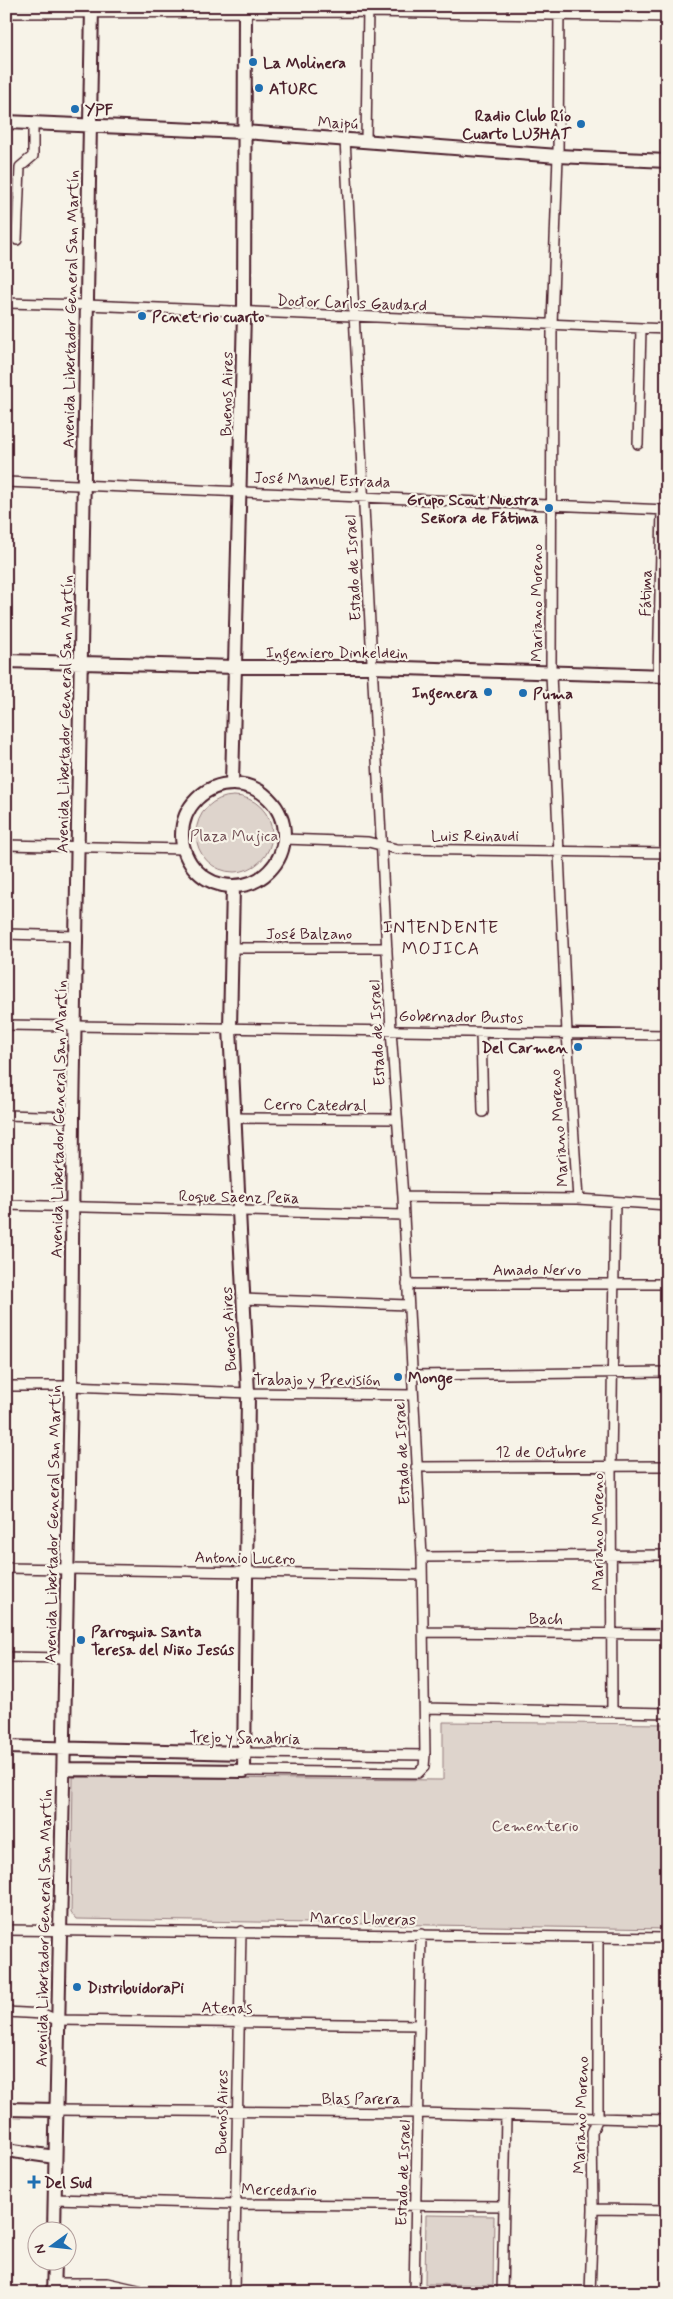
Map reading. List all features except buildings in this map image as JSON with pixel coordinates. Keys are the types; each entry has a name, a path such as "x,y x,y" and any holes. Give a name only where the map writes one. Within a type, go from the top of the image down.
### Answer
{"main road":[{"name":"Avenida Libertador General San Martín","path":"54,2222 68,1569 73,1117 92,10"},
{"name":"Buenos Aires","path":"232,783 244,313 245,10"},
{"name":"Maipú","path":"6,122 244,132 558,156 667,161"},
{"name":"Ingeniero Dinkeldein","path":"6,661 236,667 372,667 663,676"},
{"path":"232,783 249,786 264,794 276,806 282,822 284,839 281,854 273,867 262,877 248,884 233,886 217,884 202,876 191,864 184,850 183,822 188,810 196,799 206,791 218,785 232,783"},
{"name":"Buenos Aires","path":"233,886 230,1028 248,1393 244,1771"},
{"name":"Trejo y Sanabria","path":"6,1747 245,1753"},
{"name":"Trejo y Sanabria","path":"64,1769 244,1771"},
{"path":"6,2110 56,2110"},
{"path":"6,2150 55,2157"},
{"path":"53,2288 54,2272"}],"street":[{"path":"366,140 368,9"},
{"path":"6,13 92,10 559,10 667,17"},
{"name":"Mariano Moreno","path":"559,10 558,156 552,324 551,674 578,1199"},
{"path":"17,240 20,168 33,156 33,123"},
{"name":"Estado de Israel","path":"345,139 383,844 391,1030 403,1197 422,1557 425,1755 424,1767 418,1773"},
{"name":"Doctor Carlos Gaudard","path":"6,303 667,329"},
{"path":"638,444 641,328"},
{"name":"José Manuel Estrada","path":"6,482 664,510"},
{"name":"Fátima","path":"663,676 664,510"},
{"name":"Luis Reinaudi","path":"284,839 368,842 383,844 397,849 667,853"},
{"path":"6,845 184,850"},
{"path":"6,934 76,936"},
{"name":"José Balzano","path":"231,948 387,948"},
{"name":"Gobernador Bustos","path":"6,1025 667,1035"},
{"path":"481,1032 483,1112"},
{"path":"6,1115 73,1117"},
{"name":"Cerro Catedral","path":"234,1118 396,1119"},
{"path":"403,1197 578,1199 667,1205"},
{"name":"Mariano Moreno","path":"612,1712 611,1466 615,1202"},
{"name":"Roque Saenz Peña","path":"6,1205 403,1215"},
{"name":"Amado Nervo","path":"407,1284 667,1284"},
{"path":"243,1299 408,1305"},
{"path":"413,1375 667,1372"},
{"name":"Trabajo y Previsión","path":"6,1386 71,1386 248,1393 413,1394"},
{"name":"12 de Octubre","path":"416,1467 667,1466"},
{"path":"422,1557 667,1555"},
{"name":"Antonio Lucero","path":"6,1568 422,1575"},
{"name":"Bach","path":"424,1632 667,1634"},
{"path":"6,1657 66,1658"},
{"path":"425,1708 667,1713"},
{"name":"Trejo y Sanabria","path":"245,1753 425,1755"},
{"name":"Trejo y Sanabria","path":"244,1771 418,1773"},
{"name":"Marcos Lloveras","path":"6,1930 240,1931 667,1938"},
{"name":"Buenos Aires","path":"234,2293 240,1931"},
{"name":"Estado de Israel","path":"414,2293 421,1934"},
{"name":"Mariano Moreno","path":"590,2293 593,2209 592,2132 598,2118 598,1938"},
{"name":"Atenas","path":"6,2012 43,2014 57,2020 419,2025"},
{"name":"Blas Parera","path":"56,2110 419,2113 506,2117 667,2120"},
{"path":"502,2293 506,2117"},
{"name":"Mercedario","path":"54,2199 235,2204 504,2206"},
{"path":"593,2209 667,2210"},
{"path":"53,2288 107,2283 143,2291 218,2293"}],"green space":[{"name":"Plaza Mujica","path":"234,796 248,799 261,807 269,820 272,834 269,848 261,861 248,869 234,872 220,869 207,861 199,848 196,834 199,820 207,807 220,799"},
{"name":"Cementerio","path":"443,1722 667,1724 667,1929 76,1919 71,1913 73,1777 443,1780"},
{"path":"426,2215 494,2216 493,2285 425,2284"}],"place":[{"name":"La Molinera","path":"253,62"},
{"name":"ATURC","path":"259,88"},
{"name":"YPF","path":"75,109"},
{"name":"Radio Club Río Cuarto LU3HAT","path":"581,124"},
{"name":"Pcnet rio cuarto","path":"142,316"},
{"name":"Grupo Scout Nuestra Señora de Fátima","path":"549,508"},
{"name":"Ingenera","path":"488,692"},
{"name":"Puma","path":"523,693"},
{"name":"Del Carmen","path":"578,1047"},
{"name":"Monge","path":"398,1377"},
{"name":"Parroquia Santa Teresa del Niño Jesús","path":"81,1640"},
{"name":"DistribuidoraPi","path":"77,1987"},
{"name":"Del Sud","path":"34,2182"}],"district":[{"name":"INTENDENTE MOJICA","path":"441,938"}]}
